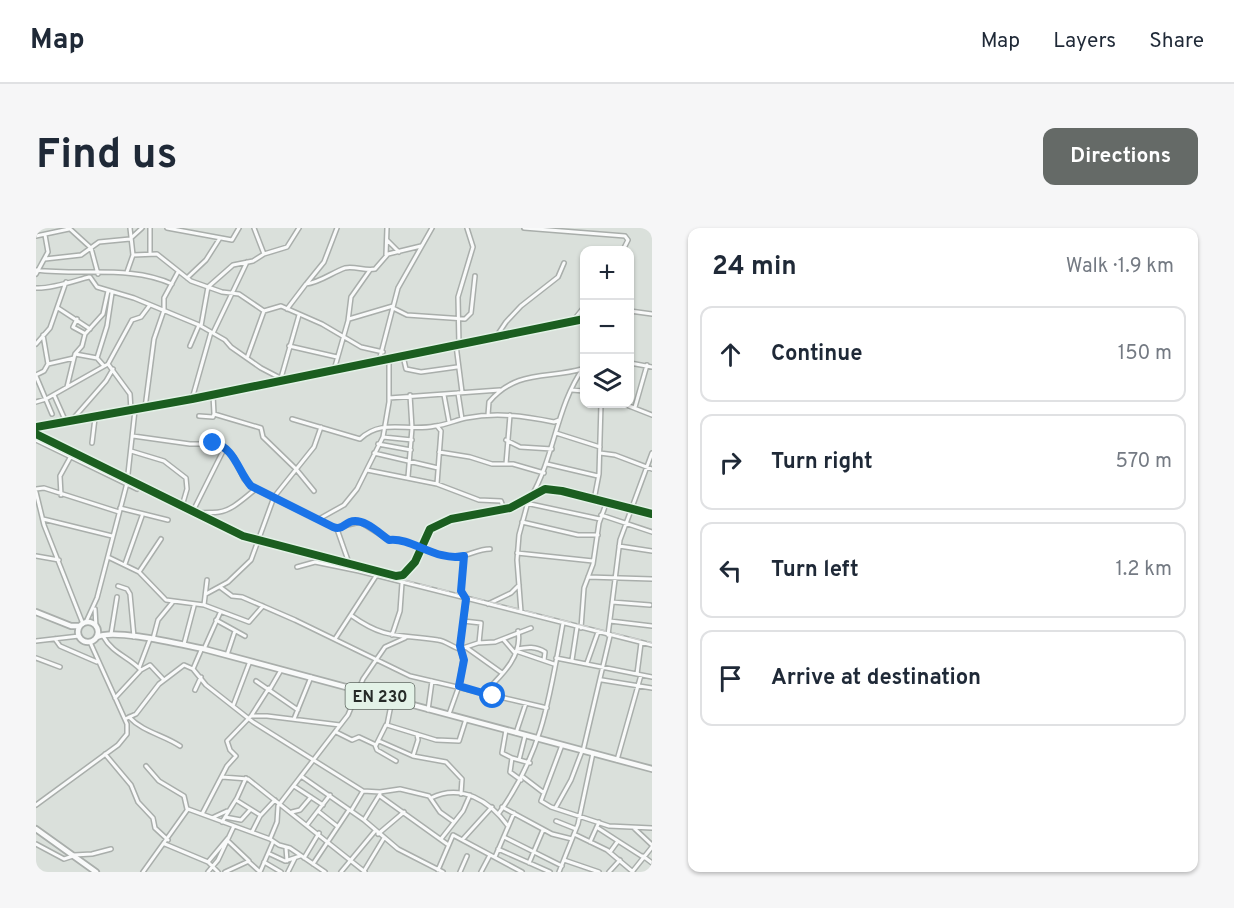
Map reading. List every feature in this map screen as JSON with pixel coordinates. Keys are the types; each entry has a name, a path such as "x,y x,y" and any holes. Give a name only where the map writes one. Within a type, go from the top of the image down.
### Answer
{"main road":[{"path":"36,612 71,626 83,641 90,642 104,635 96,628 83,624 71,626"},
{"path":"78,634 83,624"},
{"name":"EN 230","path":"104,635 152,639 203,649 652,769"},
{"path":"36,830 96,872"}],"street":[{"path":"36,236 69,228 91,248 98,274"},
{"path":"127,272 133,255 130,228"},
{"path":"45,258 81,255 99,242 130,239 142,228"},
{"path":"150,228 150,254"},
{"path":"167,228 231,240 239,228"},
{"path":"254,228 264,254"},
{"path":"190,346 200,326 208,287 231,265 287,248 300,228"},
{"path":"287,309 324,262 337,228"},
{"path":"306,284 312,284 323,276 334,276 346,268 375,269 386,255 387,228"},
{"path":"379,361 398,288 432,228"},
{"path":"462,418 455,351 458,297 473,247 466,228"},
{"path":"524,228 625,236 628,240 625,246"},
{"path":"36,271 49,250 45,235"},
{"path":"187,278 206,260 220,237"},
{"path":"387,240 399,252"},
{"path":"386,255 421,246"},
{"path":"133,255 157,254 187,278 230,294 239,294 264,311"},
{"path":"192,399 212,332 247,262"},
{"path":"496,337 521,306 558,277 564,263"},
{"path":"334,370 342,336 349,319 351,297 370,270"},
{"path":"36,271 91,275"},
{"path":"36,288 46,289 91,275 127,272 153,276 172,284"},
{"path":"145,408 154,339 164,310 164,298 178,272"},
{"path":"36,344 49,330 58,308 64,282 61,273"},
{"path":"91,275 93,285 164,310 212,332 247,358 285,381"},
{"path":"349,319 393,307 407,315 458,319 471,315 475,276"},
{"path":"67,387 75,356 82,346 85,334 103,314 110,292"},
{"path":"97,358 107,326 110,292"},
{"path":"36,402 54,395 106,365 132,320 141,317 150,305"},
{"path":"247,358 264,311 278,305 361,347 383,352"},
{"path":"58,308 90,329"},
{"path":"634,312 652,314"},
{"path":"572,322 580,313"},
{"path":"281,378 299,315"},
{"path":"77,319 73,327 85,334"},
{"path":"36,427 285,381 580,320"},
{"path":"43,335 48,364 44,371 36,376 52,414"},
{"path":"289,346 337,357"},
{"path":"48,364 75,356 97,358 113,369 130,394 133,410 133,436 127,484 94,607 83,624"},
{"path":"403,356 406,369 415,372 458,367"},
{"path":"318,519 344,505 363,481 383,437 389,398 389,359"},
{"path":"634,363 652,367"},
{"path":"647,365 635,407 652,415"},
{"path":"71,421 106,381 113,369"},
{"path":"389,398 500,390 532,377 580,369"},
{"path":"521,612 517,553 522,522 527,504 544,473 559,420 580,374"},
{"path":"574,384 578,389"},
{"path":"571,390 578,389"},
{"path":"488,415 488,404 500,390"},
{"path":"444,394 449,422"},
{"path":"54,395 66,422"},
{"path":"213,395 214,414"},
{"path":"408,477 412,440 410,395"},
{"path":"593,501 601,447 601,408"},
{"path":"199,416 213,417 214,414"},
{"path":"214,414 261,428 264,437 314,491"},
{"path":"291,419 361,438 369,430 386,427 437,426 462,418 488,415 510,415 554,422 559,420"},
{"path":"506,464 506,440 510,415"},
{"path":"92,443 95,417"},
{"path":"554,422 557,426"},
{"path":"436,484 441,431 437,426"},
{"path":"206,594 220,587 251,560 274,497 314,447 321,427"},
{"path":"556,433 601,447"},
{"path":"36,434 258,542 396,576 403,575 415,562 427,532 447,520 504,508 530,498 545,489 562,491 593,501 652,514"},
{"path":"133,436 190,444 216,443 239,464 244,479 256,489 337,529 350,566"},
{"path":"383,437 412,440"},
{"path":"36,440 136,489"},
{"path":"506,440 520,447 552,449"},
{"path":"378,444 411,450"},
{"path":"195,512 224,449"},
{"path":"131,451 164,461 186,478 187,489 182,506"},
{"path":"439,452 544,473"},
{"path":"374,453 438,468"},
{"path":"600,453 615,455 652,469"},
{"path":"556,807 571,780 582,751 602,680 618,546 652,453"},
{"path":"61,495 60,476 71,456"},
{"path":"547,464 598,476"},
{"path":"367,470 392,477 408,477 436,484 479,500 501,501 504,508"},
{"path":"540,481 545,489"},
{"path":"195,512 218,513 240,502 256,489"},
{"path":"83,624 43,519 36,490 142,516 168,520"},
{"path":"521,502 627,523 652,532"},
{"path":"572,660 584,588 593,561 600,517 606,504"},
{"path":"125,564 142,516"},
{"path":"43,519 112,536"},
{"path":"337,529 360,522 389,540 398,538 420,549 447,556 464,556 476,549 490,549"},
{"path":"522,522 578,536 598,536"},
{"path":"139,572 160,539"},
{"path":"618,546 652,550"},
{"path":"517,553 593,561"},
{"path":"36,556 59,560"},
{"path":"448,715 459,686 464,660 460,649 466,599 461,591 464,556"},
{"path":"108,557 139,572 164,598 172,603 204,606 250,622 263,606"},
{"path":"297,567 315,562 652,645"},
{"path":"335,639 376,576"},
{"path":"588,577 615,580 652,579"},
{"path":"204,606 207,580"},
{"path":"392,635 400,610 402,583"},
{"path":"488,604 511,593 519,585"},
{"path":"118,586 128,590 130,594 134,637"},
{"path":"220,587 232,596 242,597 263,606 410,676 547,708"},
{"path":"117,597 104,635 116,654 131,660 140,669"},
{"path":"612,602 650,605"},
{"path":"115,698 140,669 158,620 172,603"},
{"path":"183,645 194,606"},
{"path":"94,607 96,628"},
{"path":"194,669 220,613"},
{"path":"352,616 370,629 405,638 439,640 460,649 503,639 518,631 531,628"},
{"path":"216,620 245,636"},
{"path":"464,621 481,623 479,643"},
{"path":"610,621 652,626"},
{"path":"498,813 530,764 539,739 563,623"},
{"path":"226,655 235,631"},
{"path":"484,693 503,673 516,651 520,643 518,631"},
{"path":"592,631 595,637"},
{"path":"589,662 598,632"},
{"path":"36,641 78,634"},
{"path":"228,841 259,871 270,854 280,803 353,708 359,690 387,645 400,642 405,638"},
{"path":"55,639 60,646 99,663"},
{"path":"503,639 516,651 555,665"},
{"path":"36,805 126,737 127,718 115,698 90,642"},
{"path":"617,760 638,686 641,643"},
{"path":"516,651 529,646 544,652 544,660"},
{"path":"468,648 503,673"},
{"path":"36,658 60,667"},
{"path":"556,658 589,662 652,677"},
{"path":"233,706 250,661"},
{"path":"140,669 150,665 164,680"},
{"path":"127,718 140,710 156,687 184,665 194,669 206,685 233,706 363,791 380,794 400,789 431,798 440,794 470,795 492,807 508,826"},
{"path":"202,814 236,756 230,750 227,741 250,717 282,669"},
{"path":"195,690 201,677"},
{"path":"294,719 311,677"},
{"path":"602,680 652,688"},
{"path":"255,681 298,710"},
{"path":"428,710 432,681"},
{"path":"375,745 387,725 392,700"},
{"path":"516,733 526,704"},
{"path":"250,717 294,719 340,725"},
{"path":"127,718 155,735 170,739 180,746"},
{"path":"387,725 436,740 458,741 466,719"},
{"path":"506,730 502,753 530,764"},
{"path":"336,732 352,740 359,737 375,745 377,750 396,761"},
{"path":"413,756 418,740 417,734"},
{"path":"519,760 525,735"},
{"path":"379,741 413,756 447,762 462,780 461,794"},
{"path":"562,745 541,801 598,822 634,828 652,828"},
{"path":"559,872 580,815 593,753"},
{"path":"105,754 131,785 138,802 153,818 155,828 168,840"},
{"path":"512,758 510,772 544,793"},
{"path":"143,872 168,840 187,809 184,796 159,781 146,766"},
{"path":"301,776 364,820 376,832 412,858 443,872"},
{"path":"222,777 246,778 319,833 364,872 384,838"},
{"path":"222,822 246,778"},
{"path":"294,785 322,805"},
{"path":"313,864 327,840 363,791"},
{"path":"380,794 447,844"},
{"path":"364,820 380,794"},
{"path":"307,825 330,795"},
{"path":"441,839 470,795"},
{"path":"292,812 300,810 311,797"},
{"path":"431,798 440,812 454,822"},
{"path":"236,800 260,816"},
{"path":"252,832 260,816 275,800"},
{"path":"463,839 492,807"},
{"path":"502,807 543,830 572,839"},
{"path":"187,809 252,832 286,847 325,872"},
{"path":"212,818 228,810"},
{"path":"225,817 240,820 250,810"},
{"path":"318,811 337,826"},
{"path":"341,872 376,832 404,812"},
{"path":"495,857 514,813"},
{"path":"556,821 576,829"},
{"path":"590,842 598,828 598,822"},
{"path":"208,872 228,841 234,826"},
{"path":"598,828 652,863"},
{"path":"574,834 610,852 632,872 652,846 634,828"},
{"path":"530,863 543,830"},
{"path":"270,854 287,861 302,857 319,833"},
{"path":"438,870 447,844 453,835 522,872"},
{"path":"208,862 230,836"},
{"path":"504,837 562,866"},
{"path":"610,852 618,842"},
{"path":"36,844 64,859 73,855 92,854 111,849"},
{"path":"165,844 208,862 218,872"},
{"path":"286,847 287,861"},
{"path":"498,849 550,872"},
{"path":"481,872 490,855"},
{"path":"460,872 467,856"},
{"path":"288,872 295,858"},
{"path":"564,860 599,872"},
{"path":"609,872 620,860"},
{"path":"225,872 248,862"},
{"path":"264,862 281,872"}],"railway":[{"path":"36,436 238,538 652,643"}],"cycle path":[{"path":"36,427 192,399 580,320"},
{"path":"36,434 243,536 396,576 403,575 415,562 430,529 451,519 510,508 545,489 562,491 652,514"}],"route":[{"path":"213,443 219,444 234,457 244,479 251,486 337,529 357,521 374,529 389,540 398,538 411,546 432,553 454,557 464,556 461,591 466,599 460,646 464,660 459,686 493,696"}]}
